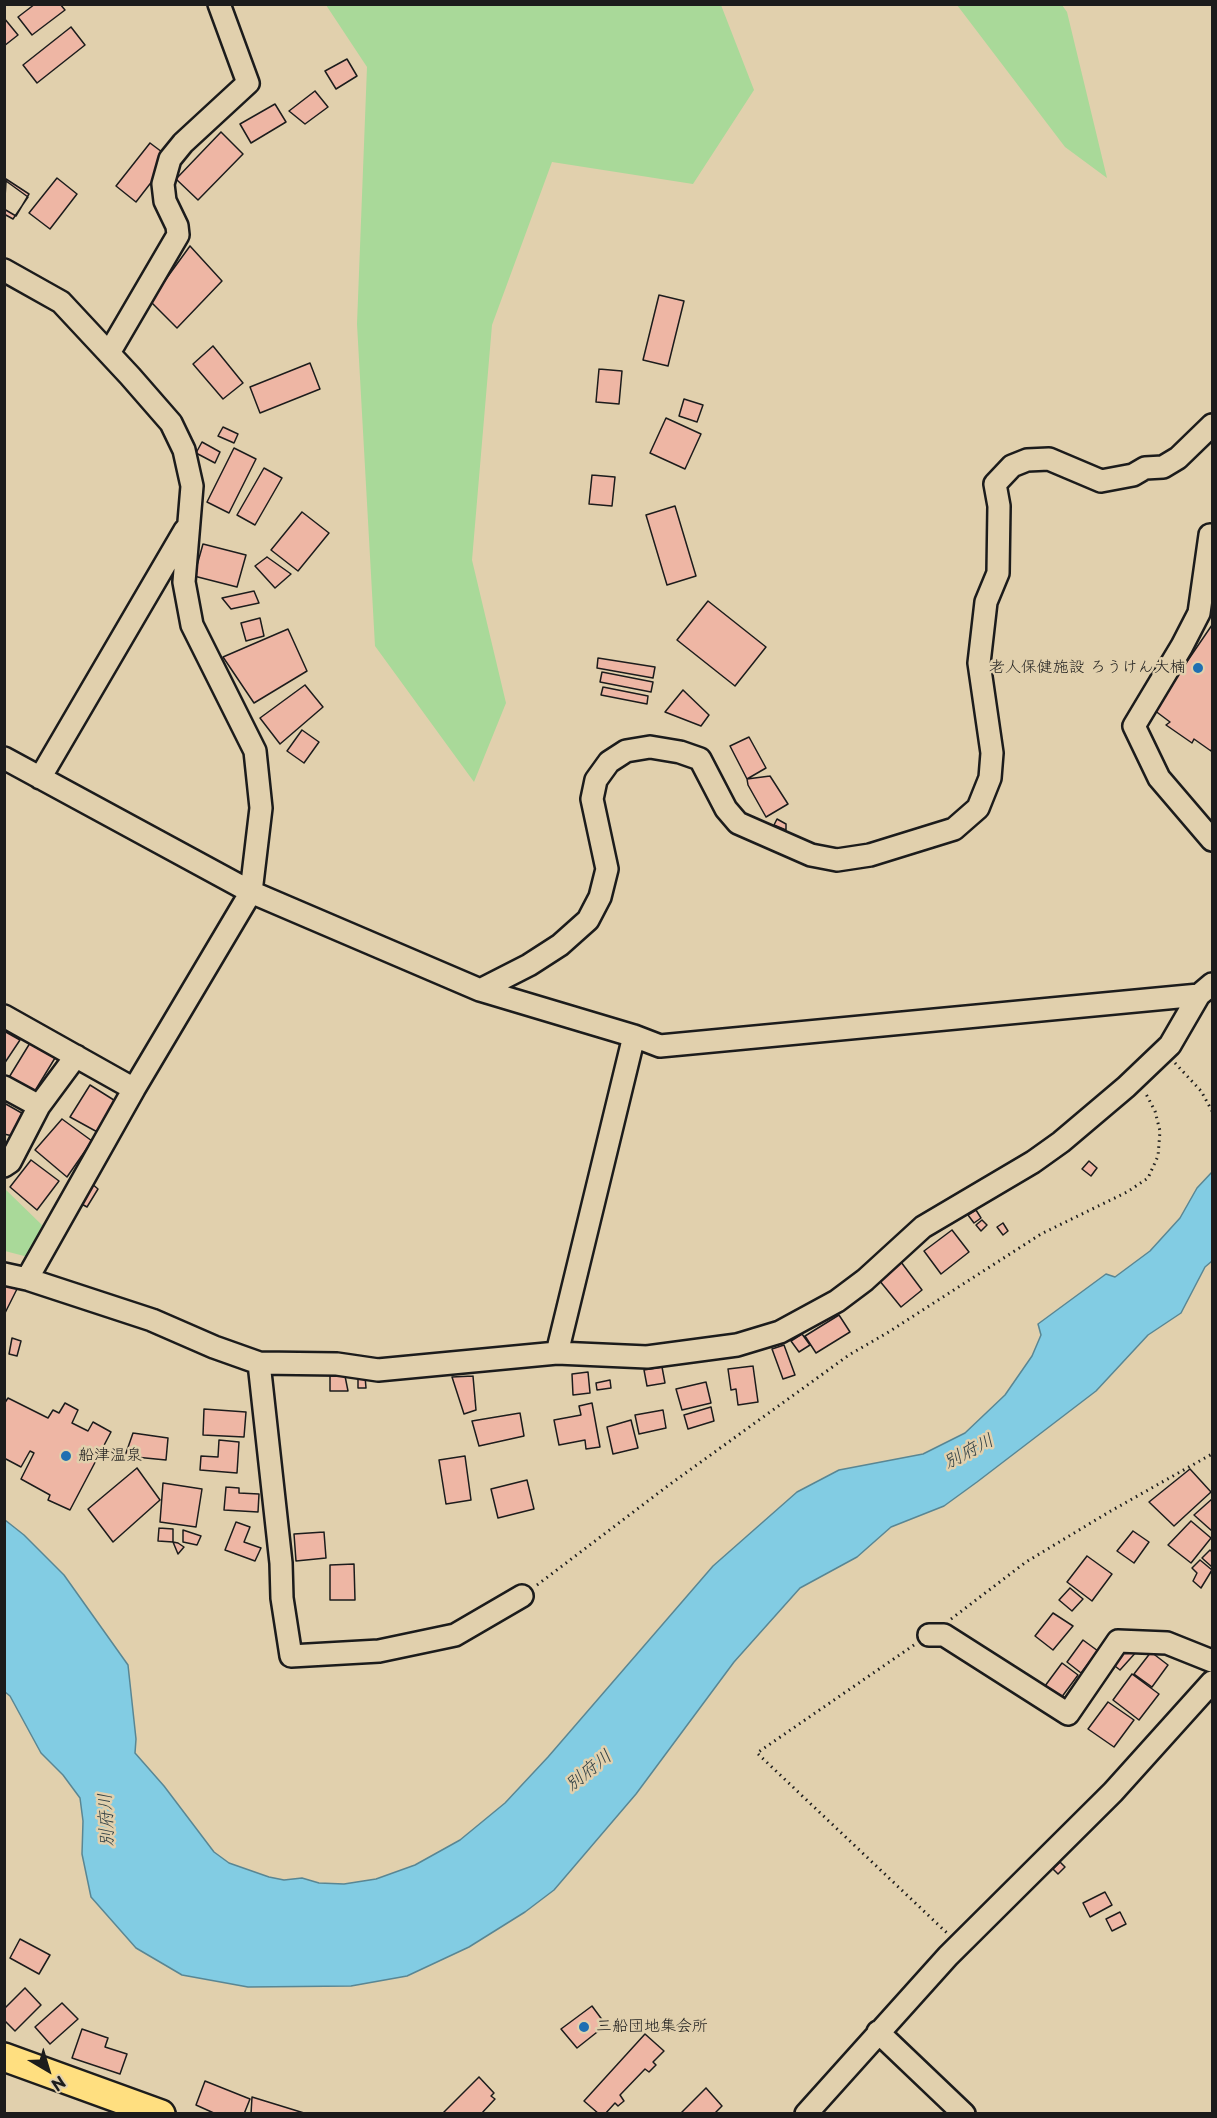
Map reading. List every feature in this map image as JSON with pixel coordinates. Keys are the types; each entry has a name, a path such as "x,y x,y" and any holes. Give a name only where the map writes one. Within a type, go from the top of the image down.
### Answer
{"main road":[{"path":"4,2057 161,2114"}],"street":[{"path":"109,353 178,235 177,226 165,201 163,184 170,159 183,143 248,83 219,4"},
{"path":"4,270 61,302 171,423 184,450 192,486 184,582 192,625 255,751 261,808 251,892 134,1089 27,1279"},
{"path":"480,990 530,965 560,945 588,920 600,897 607,869 592,799 596,780 609,762 626,751 651,747 680,752 699,759 726,809 738,824 812,855 837,860 870,855 954,829 978,808 990,778 992,753 979,663 986,602 999,573 999,506 995,484 1012,466 1027,460 1049,459 1101,480 1133,475 1145,468 1163,467 1178,458 1212,425"},
{"path":"40,778 188,525"},
{"path":"1210,536 1199,613 1134,726 1159,778 1212,840"},
{"path":"4,758 251,892 480,990 634,1036 660,1046 1206,989"},
{"path":"4,1274 27,1279 152,1320 259,1363 336,1364 378,1370 557,1353 647,1357 737,1345 780,1332 837,1301 865,1280 923,1227 1061,1143 1170,1046 1206,989"},
{"path":"4,1016 134,1089"},
{"path":"557,1353 634,1036"},
{"path":"4,1166 9,1162 39,1106 76,1056"},
{"path":"4,1087 39,1106"},
{"path":"259,1363 281,1563 282,1598 291,1656 379,1651 455,1635 522,1596"},
{"path":"929,1635 944,1635 1068,1714 1118,1641 1167,1643 1212,1661"},
{"path":"806,2114 959,1945 1113,1792 1212,1682"},
{"path":"878,2032 964,2114"}],"path":[{"path":"1164,1051 1201,1090 1212,1111"},
{"path":"522,1596 669,1485 849,1355 1041,1234 1148,1178 1158,1156 1160,1131 1155,1111 1136,1077"},
{"path":"959,1945 757,1753 929,1635 1026,1562 1108,1512 1212,1454"}],"green space":[{"path":"326,5 721,5 754,90 693,184 552,162 492,325 472,560 506,703 474,782 375,646 357,324 367,67"},
{"path":"957,5 1062,5 1067,12 1107,178 1065,147"},
{"path":"4,1188 42,1225 28,1257 5,1251"}],"water":[{"name":"別府川","path":"1212,1172 1212,1261 1205,1267 1181,1313 1148,1335 1096,1391 944,1506 891,1527 857,1557 800,1588 734,1662 636,1794 554,1890 525,1912 469,1947 407,1976 351,1986 248,1987 182,1975 136,1948 91,1897 82,1854 83,1821 80,1798 63,1775 41,1753 10,1696 5,1692 5,1520 24,1535 64,1575 128,1665 136,1739 135,1753 164,1786 214,1852 229,1863 284,1880 302,1878 319,1883 344,1884 376,1879 415,1865 460,1840 505,1803 548,1757 713,1566 797,1492 839,1470 923,1454 965,1433 1005,1395 1032,1356 1041,1335 1038,1324 1106,1274 1115,1277 1150,1251 1180,1218 1197,1188"}],"building":[{"path":"35,4 60,4 65,10 32,35 18,17"},
{"path":"4,18 18,35 4,46"},
{"path":"71,27 85,45 37,83 23,65"},
{"path":"347,59 357,76 336,89 325,71"},
{"path":"315,91 328,107 305,124 289,111"},
{"path":"275,104 286,122 251,143 240,124"},
{"path":"221,132 243,154 198,200 176,179"},
{"path":"150,143 170,158 136,202 116,186"},
{"path":"57,178 77,194 50,229 29,213"},
{"path":"6,179 29,194 16,216 4,209"},
{"path":"6,181 28,197 13,219 4,214"},
{"path":"190,246 222,281 177,328 150,301"},
{"path":"659,295 684,301 668,366 643,360"},
{"path":"213,346 243,383 223,399 193,364"},
{"path":"310,363 320,389 260,413 250,387"},
{"path":"599,369 622,371 619,404 596,402"},
{"path":"684,399 703,405 697,422 679,416"},
{"path":"666,418 701,434 685,469 650,453"},
{"path":"223,427 238,434 234,443 218,436"},
{"path":"202,442 220,452 215,463 196,453"},
{"path":"234,448 256,459 229,513 207,502"},
{"path":"264,468 282,478 255,525 237,515"},
{"path":"592,475 615,477 612,506 589,504"},
{"path":"675,506 696,576 667,585 646,515"},
{"path":"302,512 329,533 298,571 271,550"},
{"path":"203,544 246,555 237,587 194,576"},
{"path":"267,557 291,574 275,588 255,566"},
{"path":"254,591 259,603 231,609 222,598"},
{"path":"708,601 766,647 735,686 677,640"},
{"path":"260,618 264,636 246,641 241,623"},
{"name":"老人保健施設 ろうけん大楠","path":"1212,625 1211,751 1194,739 1192,743 1166,725 1170,722 1154,710"},
{"path":"288,629 307,671 254,703 223,657"},
{"path":"598,658 655,667 653,678 597,668"},
{"path":"602,672 653,682 651,692 600,682"},
{"path":"305,685 323,707 280,744 260,718"},
{"path":"603,687 648,696 647,704 601,695"},
{"path":"683,690 709,715 701,726 665,712"},
{"path":"302,730 319,742 304,763 287,751"},
{"path":"749,737 766,768 747,779 730,746"},
{"path":"770,776 788,804 766,817 747,779"},
{"path":"777,819 786,824 786,830 774,825"},
{"path":"4,1031 20,1040 4,1064"},
{"path":"30,1043 55,1058 33,1094 8,1079"},
{"path":"90,1085 117,1102 101,1134 70,1117"},
{"path":"4,1103 27,1116 17,1137 4,1134"},
{"path":"62,1119 92,1141 67,1177 35,1150"},
{"path":"31,1160 59,1181 37,1210 10,1187"},
{"path":"1089,1161 1097,1168 1091,1176 1082,1169"},
{"path":"91,1183 98,1189 87,1207 78,1202"},
{"path":"976,1210 981,1218 974,1223 968,1215"},
{"path":"982,1220 987,1225 981,1231 976,1225"},
{"path":"1003,1223 1008,1231 1003,1235 997,1227"},
{"path":"952,1230 969,1252 941,1274 924,1251"},
{"path":"901,1262 922,1290 901,1307 879,1280"},
{"path":"5,1282 18,1287 4,1313"},
{"path":"839,1315 850,1332 816,1353 805,1336"},
{"path":"802,1334 810,1345 799,1352 791,1341"},
{"path":"12,1338 21,1341 17,1356 9,1354"},
{"path":"784,1345 795,1375 783,1379 772,1349"},
{"path":"753,1366 758,1402 738,1405 736,1389 731,1390 728,1369"},
{"path":"662,1367 665,1383 647,1386 644,1370"},
{"path":"588,1372 590,1393 573,1395 572,1374"},
{"path":"330,1376 345,1376 348,1391 330,1391"},
{"path":"358,1376 365,1376 366,1388 358,1388"},
{"path":"473,1376 476,1410 464,1414 452,1377"},
{"path":"610,1380 611,1388 597,1390 596,1383"},
{"path":"706,1382 711,1403 682,1410 676,1389"},
{"name":"船津温泉","path":"8,1398 48,1418 53,1410 59,1413 65,1403 78,1410 72,1423 88,1431 93,1422 111,1432 70,1510 48,1500 50,1495 21,1479 34,1453 30,1451 21,1467 4,1458 4,1404"},
{"path":"592,1403 600,1447 586,1449 585,1440 559,1445 554,1420 581,1415 579,1406"},
{"path":"711,1407 714,1421 688,1429 684,1415"},
{"path":"204,1409 246,1412 244,1437 203,1435"},
{"path":"663,1410 666,1428 639,1434 635,1415"},
{"path":"520,1413 524,1436 479,1446 472,1421"},
{"path":"631,1420 638,1448 613,1454 607,1427"},
{"path":"133,1433 168,1438 166,1460 125,1456"},
{"path":"219,1440 239,1442 237,1473 200,1470 201,1456 218,1457"},
{"path":"465,1456 471,1500 446,1504 439,1460"},
{"path":"137,1468 160,1500 113,1542 88,1509"},
{"path":"1190,1469 1211,1492 1174,1526 1149,1502"},
{"path":"527,1480 534,1509 498,1518 491,1489"},
{"path":"163,1483 202,1489 196,1527 160,1522"},
{"path":"226,1487 239,1488 239,1493 259,1494 258,1512 224,1510"},
{"path":"1212,1499 1212,1531 1194,1515"},
{"path":"1191,1521 1211,1538 1191,1563 1168,1545"},
{"path":"236,1522 250,1527 244,1542 261,1548 255,1561 225,1550"},
{"path":"159,1528 173,1529 173,1542 158,1541"},
{"path":"183,1530 201,1536 197,1545 183,1542"},
{"path":"1133,1531 1149,1542 1134,1563 1117,1551"},
{"path":"324,1532 326,1558 296,1561 294,1534"},
{"path":"173,1542 184,1547 178,1554"},
{"path":"1210,1550 1212,1552 1212,1567 1202,1558"},
{"path":"1087,1556 1112,1574 1092,1601 1067,1582"},
{"path":"1200,1560 1212,1570 1201,1588 1193,1581 1197,1573 1192,1568"},
{"path":"354,1564 355,1600 330,1600 330,1565"},
{"path":"1070,1588 1083,1599 1072,1611 1059,1600"},
{"path":"1053,1613 1073,1626 1053,1650 1035,1636"},
{"path":"1083,1640 1098,1651 1081,1673 1067,1662"},
{"path":"1129,1643 1138,1650 1120,1670 1111,1663"},
{"path":"1151,1652 1168,1665 1152,1687 1134,1674"},
{"path":"1062,1663 1078,1675 1061,1698 1045,1686"},
{"path":"1132,1674 1159,1694 1139,1720 1113,1700"},
{"path":"1108,1702 1134,1720 1114,1747 1088,1729"},
{"path":"1060,1862 1065,1867 1058,1874 1053,1869"},
{"path":"1105,1892 1112,1905 1090,1917 1083,1903"},
{"path":"1120,1912 1126,1924 1112,1931 1106,1919"},
{"path":"20,1939 50,1955 39,1974 10,1958"},
{"path":"25,1988 41,2005 15,2031 4,2020 4,2009"},
{"path":"62,2003 78,2019 50,2044 35,2027"},
{"name":"三船団地集会所","path":"592,2006 606,2025 577,2048 561,2029"},
{"path":"82,2029 108,2038 105,2047 127,2054 120,2074 72,2058"},
{"path":"645,2034 664,2051 653,2062 656,2065 649,2072 645,2069 620,2095 624,2101 618,2106 615,2103 605,2114 599,2114 584,2101"},
{"path":"479,2077 494,2093 491,2096 495,2099 481,2114 442,2114"},
{"path":"205,2081 250,2099 244,2114 216,2114 196,2105"},
{"path":"706,2088 722,2106 714,2114 680,2114"},
{"path":"252,2097 304,2113 304,2114 251,2114"}],"place":[{"name":"老人保健施設 ろうけん大楠","path":"1198,668"},
{"name":"船津温泉","path":"66,1456"},
{"name":"三船団地集会所","path":"584,2027"}]}
